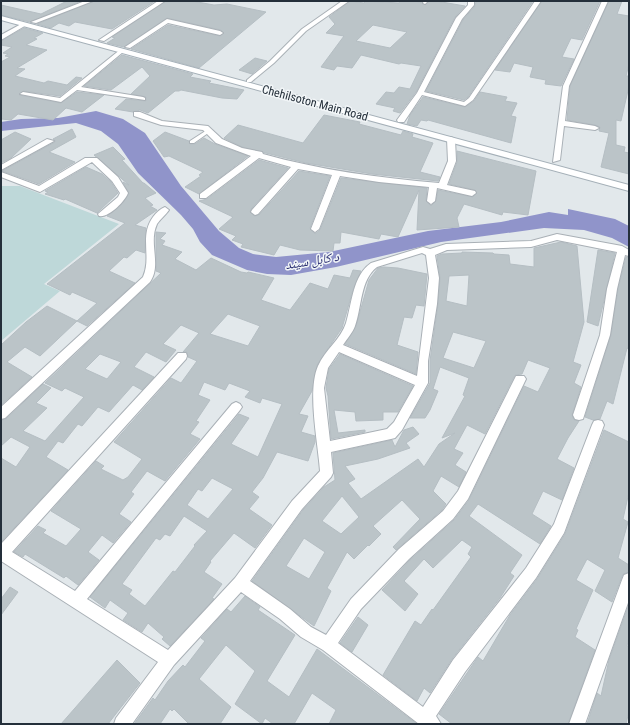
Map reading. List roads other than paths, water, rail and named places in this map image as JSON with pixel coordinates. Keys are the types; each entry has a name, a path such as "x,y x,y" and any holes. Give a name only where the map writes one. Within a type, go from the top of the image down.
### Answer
{"street":[{"path":"34,22 87,1"},
{"path":"105,43 162,1"},
{"path":"249,81 272,62 304,30 346,1"},
{"path":"401,120 420,92 459,18 471,5 471,1"},
{"path":"420,92 465,104 471,99 538,1"},
{"path":"556,160 566,86 605,1"},
{"name":"Chehilsoton Main Road","path":"1,13 105,43 121,50 629,188"},
{"name":"Chehilsoton Main Road","path":"1,18 128,48 249,81 556,160 629,181"},
{"path":"128,48 167,21 220,33"},
{"path":"1,38 25,24"},
{"path":"23,94 61,100 121,50"},
{"path":"76,88 143,99"},
{"path":"137,114 161,123 205,128 219,141 239,150 259,154 296,166 337,173 442,186 472,193"},
{"path":"561,122 595,128"},
{"path":"442,186 452,161 451,139"},
{"path":"1,168 50,141"},
{"path":"204,196 259,154"},
{"path":"1,174 40,189 88,160 94,160 115,179 124,193 122,198 102,214"},
{"path":"255,212 296,166"},
{"path":"315,229 337,173"},
{"path":"431,201 433,186"},
{"path":"1,414 149,278 151,261 148,246 151,231 156,218 165,210"},
{"path":"122,724 169,660 240,583 297,505 326,473 318,388 323,367 350,326 360,287 367,270 374,265 423,250 430,252 446,247 531,244 557,237 625,251 612,289 605,334 579,416"},
{"path":"324,448 391,434 398,426 422,383 422,361 432,304 434,278 430,252"},
{"path":"336,346 422,383"},
{"path":"169,660 1,553 182,356"},
{"path":"328,645 356,604 404,554 448,515 463,494 520,379"},
{"path":"76,601 236,407"},
{"path":"240,583 285,614 306,632 328,645 429,722 459,666 530,573 559,528 598,425"},
{"path":"577,724 629,580"}],"lane":[{"path":"192,142 209,131"}],"water":[{"name":"د کابل سيند","path":"96,111 123,119 145,133 181,186 219,231 239,248 253,254 276,257 329,252 428,231 501,222 549,212 568,215 568,209 615,219 629,226 629,247 612,238 584,230 544,228 441,242 336,267 291,275 267,274 247,270 212,255 200,242 193,229 181,215 138,173 118,144 101,131 76,123 1,131 1,122 21,119 58,118"}]}
